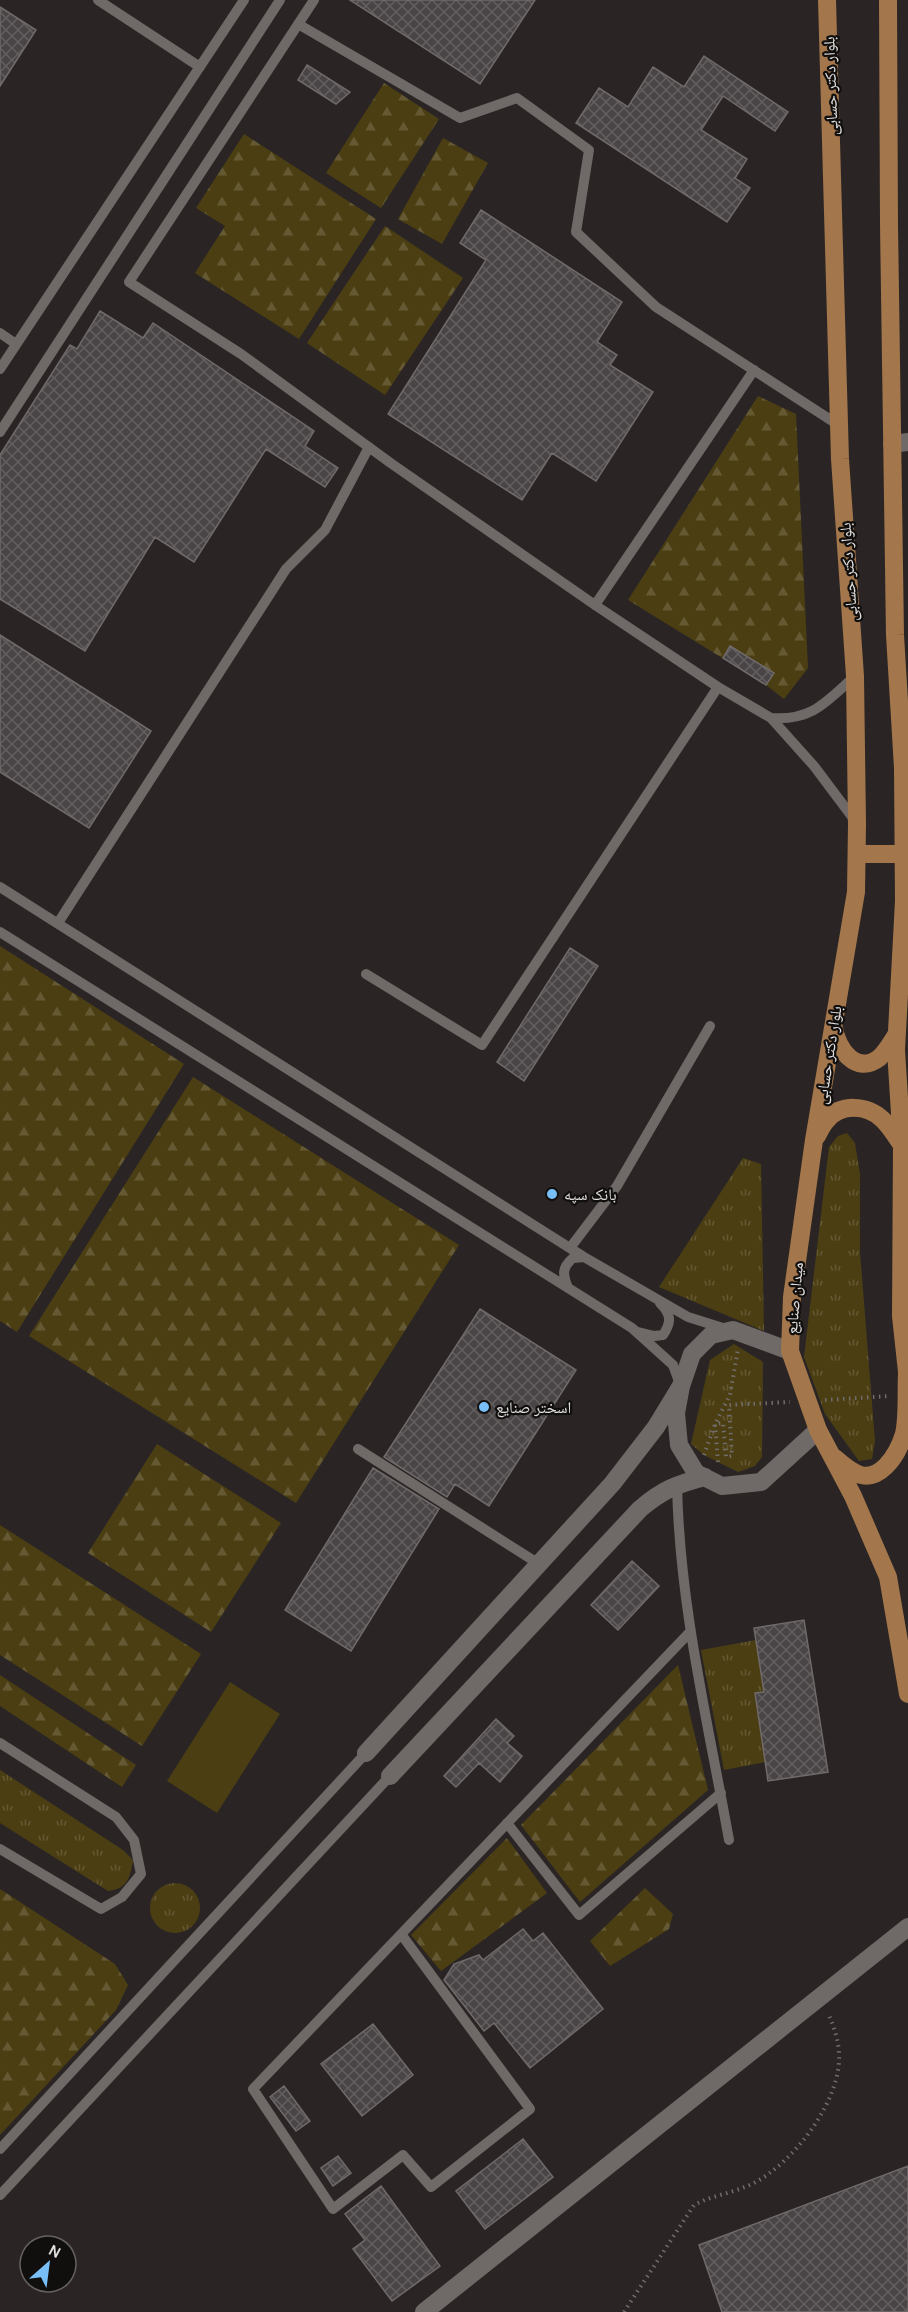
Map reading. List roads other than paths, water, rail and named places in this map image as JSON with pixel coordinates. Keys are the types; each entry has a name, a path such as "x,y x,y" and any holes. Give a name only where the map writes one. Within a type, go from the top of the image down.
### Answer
{"main road":[{"name":"بلوار دکتر حسابی","path":"814,1140 856,892 857,824 855,676 840,426 827,0"},
{"path":"827,1450 849,1470 864,1476 877,1475 895,1456 904,1432 908,1377 901,1316 904,1260 900,1045 906,808 895,635 900,443 888,0"},
{"path":"856,855 904,854"},
{"path":"834,1017 834,1030 840,1048 849,1058 870,1063 900,1045"},
{"path":"814,1140 833,1113 843,1109 861,1108 873,1112 884,1120 902,1145"},
{"name":"میدان صنایع","path":"814,1140 792,1297 790,1352 818,1430 854,1496 888,1577 908,1694"}],"street":[{"path":"790,1352 737,1332 711,1335 692,1354 681,1386 676,1413 679,1445 696,1473 722,1486 762,1482 818,1430"},
{"path":"366,1753 612,1484 656,1427 681,1386"},
{"path":"390,1776 617,1531 657,1495 677,1484 705,1477"},
{"path":"424,2312 908,1927"}],"lane":[{"path":"98,0 200,67"},
{"path":"0,369 244,0"},
{"path":"0,432 280,0"},
{"path":"314,0 129,282 242,354 369,447 595,605 718,687 771,718 814,766 857,824"},
{"path":"298,24 460,118 517,98 588,150 576,232 656,307 840,426"},
{"path":"0,333 16,344"},
{"path":"595,605 754,370"},
{"path":"58,923 286,568 325,530 369,447"},
{"path":"771,718 788,719 807,715 855,676"},
{"path":"366,974 483,1045 718,687"},
{"path":"0,887 584,1257 688,1317 737,1332"},
{"path":"0,932 635,1331 673,1365 681,1386"},
{"path":"570,1248 617,1186 710,1026"},
{"path":"568,1288 563,1275 564,1269 573,1258 584,1257"},
{"path":"635,1331 654,1336 663,1335 668,1328 670,1320 668,1311 653,1297"},
{"path":"358,1449 539,1564"},
{"path":"677,1484 678,1528 690,1632 729,1840"},
{"path":"401,1934 530,2109 431,2187 403,2155 333,2209 253,2089 401,1934 507,1823 690,1632"},
{"path":"0,1743 116,1817 134,1840 141,1874 122,1897 101,1909 0,1849"},
{"path":"0,2149 366,1753"},
{"path":"0,2195 390,1776"},
{"path":"507,1823 579,1915 721,1793"}],"place":[{"name":"بانک سپه","path":"552,1194"},
{"name":"اسختر صنایع","path":"484,1407"}]}
